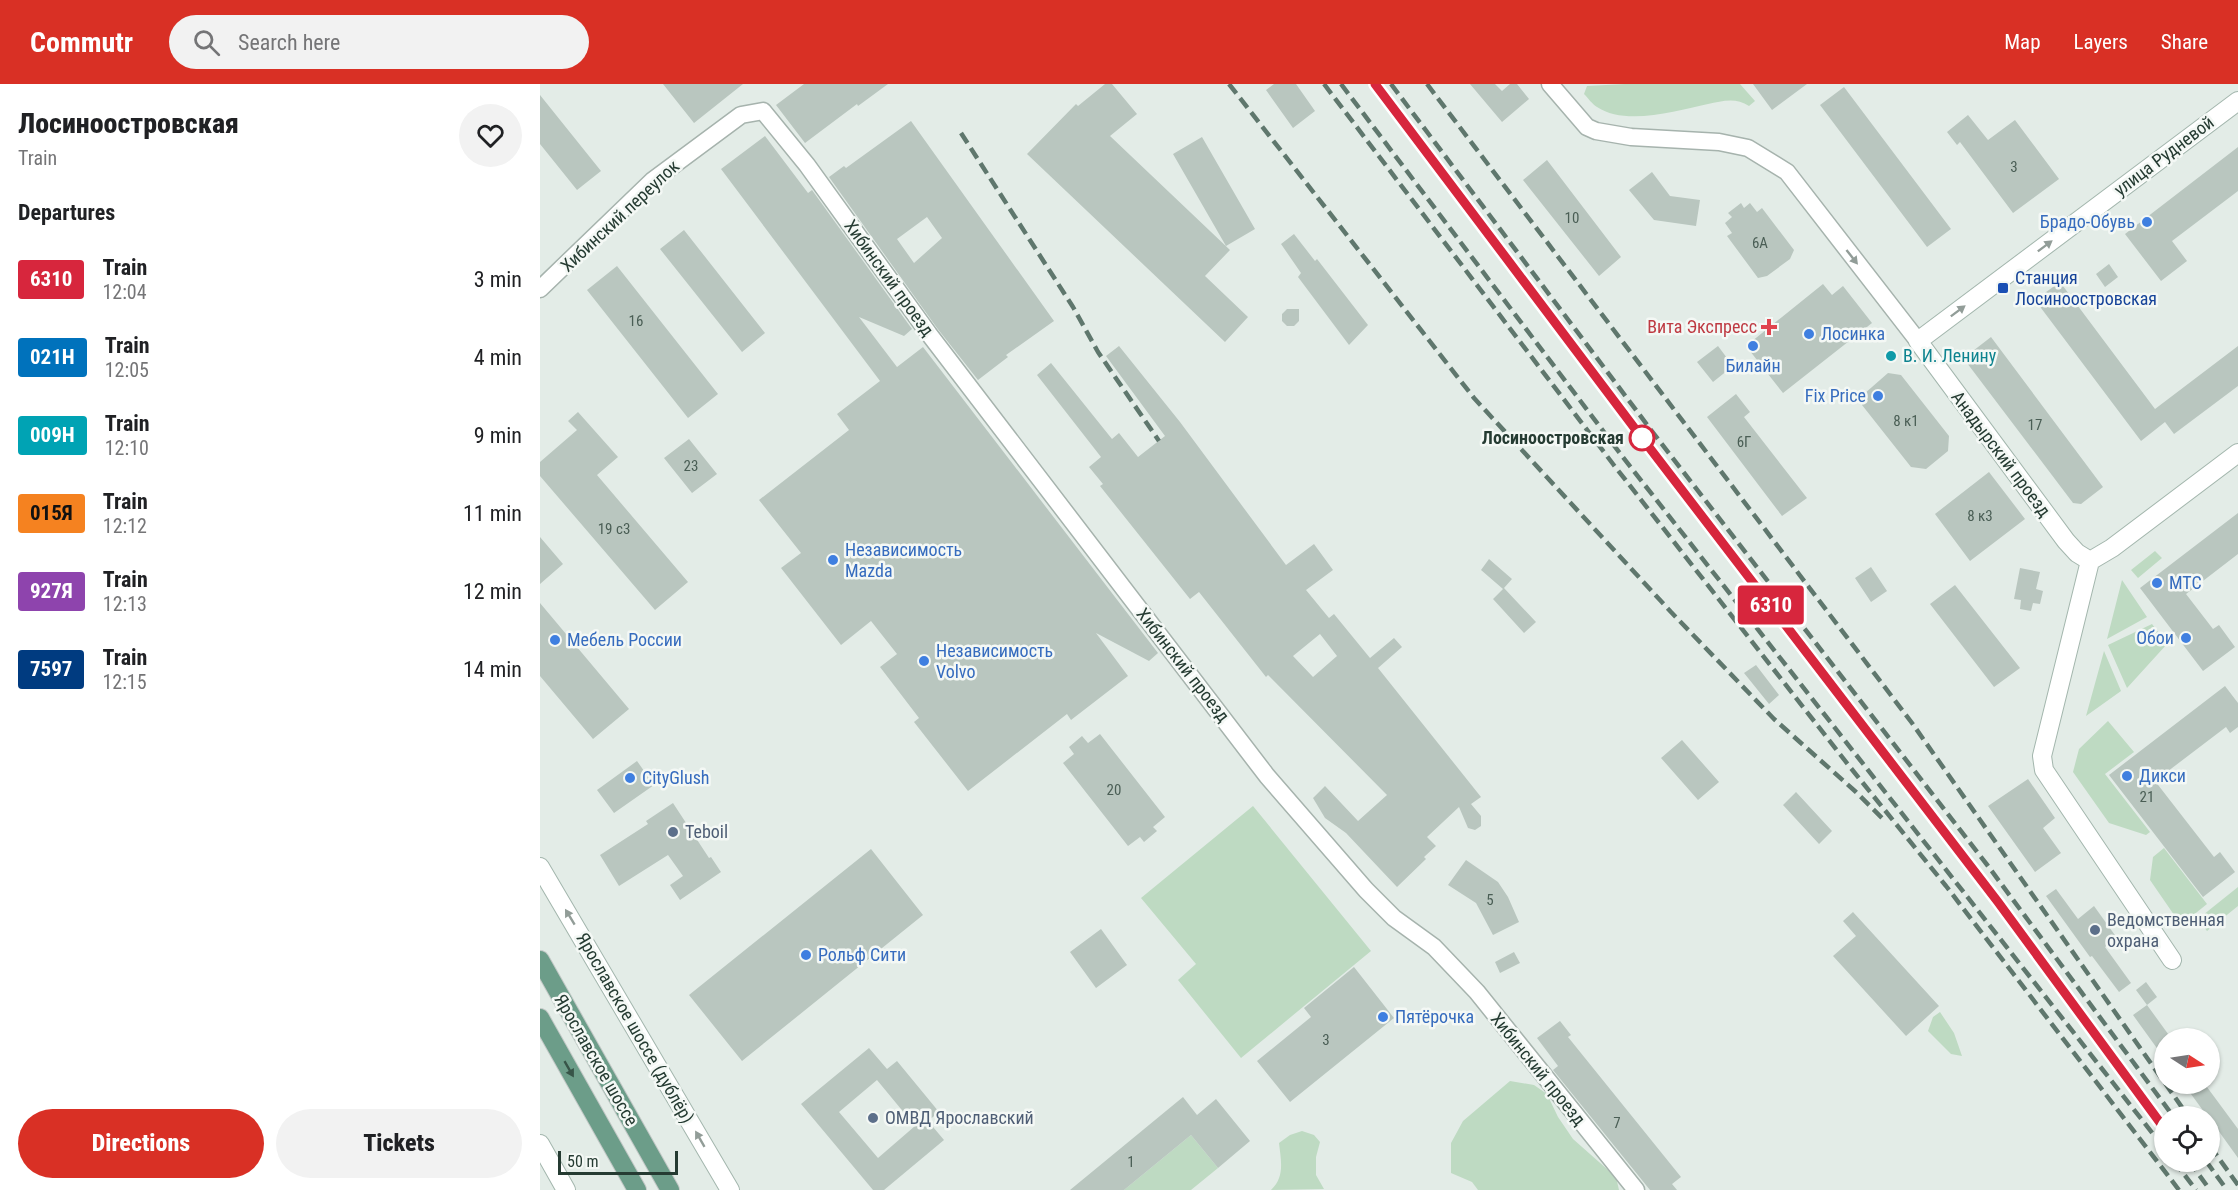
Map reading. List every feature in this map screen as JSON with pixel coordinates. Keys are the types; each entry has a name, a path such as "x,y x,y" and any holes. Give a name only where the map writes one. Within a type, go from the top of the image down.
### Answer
{"main road":[{"name":"Ярославское шоссе","path":"540,960 670,1190"},
{"name":"Ярославское шоссе","path":"540,1018 638,1190"}],"street":[{"name":"Анадырский проезд","path":"1550,84 1587,126 1596,131 1631,137 1719,142 1748,148 1787,172 1918,342 2066,541 2077,553 2090,561"},
{"name":"улица Рудневой","path":"1918,342 2238,101"},
{"name":"Хибинский переулок","path":"540,289 652,181 741,114 763,111"},
{"name":"Хибинский проезд","path":"763,111 807,165 929,334 1267,776 1366,890 1394,918 1434,947 1477,992 1636,1190"},
{"path":"2172,960 2044,771 2042,756 2090,561 2112,548 2238,453"},
{"name":"Ярославское шоссе (дублёр)","path":"540,867 730,1190"},
{"path":"540,1144 566,1190"}],"green space":[{"path":"1740,84 1755,101 1749,106 1739,101 1724,101 1667,113 1622,116 1595,106 1584,94 1587,86"},
{"path":"2155,551 2162,558 2138,578 2131,570"},
{"path":"2122,580 2147,617 2107,639"},
{"path":"2152,624 2167,644 2127,688 2108,645"},
{"path":"2104,651 2121,691 2086,716"},
{"path":"2108,721 2134,752 2105,774 2150,832 2146,835 2109,823 2073,772 2079,749"},
{"path":"1253,806 1371,951 1241,1058 1178,980 1196,964 1141,898"},
{"path":"2164,848 2207,904 2181,925 2150,880 2153,857"},
{"path":"2238,887 2238,906 2207,931 2198,919"},
{"path":"1940,1012 1954,1033 1962,1056 1951,1054 1928,1031 1933,1017"},
{"path":"1510,1081 1534,1085 1547,1094 1558,1117 1573,1139 1616,1177 1619,1190 1478,1190 1472,1182 1451,1173 1451,1143 1463,1121"},
{"path":"1302,1131 1314,1135 1320,1142 1316,1157 1316,1175 1324,1189 1271,1190 1280,1174 1279,1143 1290,1135"},
{"path":"1191,1135 1218,1168 1191,1190 1124,1190"}],"building":[{"path":"663,84 743,84 694,123"},
{"path":"804,84 888,84 805,143 776,105"},
{"path":"1105,84 1112,84 1137,114 1110,136 1230,250 1205,276 1248,317 1225,342 1027,154 1076,104 1078,106"},
{"path":"1274,84 1296,84 1315,111 1293,128 1266,90"},
{"path":"1470,84 1495,84 1502,91 1510,84 1517,84 1529,99 1502,122"},
{"path":"1753,84 1807,84 1772,110"},
{"path":"1844,87 1951,229 1927,247 1820,105"},
{"path":"540,95 601,171 577,190 540,144"},
{"path":"1968,115 1988,140 2015,120 2059,179 2013,213 1960,142 1957,145 1947,132"},
{"path":"911,121 1054,321 1006,355 1008,357 978,380 937,328 829,177 844,166 846,168","holes":["927,217 942,238 914,263 897,239"]},
{"path":"765,136 808,193 812,190 912,329 904,336 859,317 897,367 923,347 1158,653 1149,661 1096,633 1128,676 1071,720 1067,714 968,791 914,722 919,718 880,667 897,654 871,621 841,645 781,568 801,553 759,500 849,430 837,414 880,381 721,169"},
{"path":"1202,137 1255,229 1226,246 1173,154"},
{"path":"2238,147 2238,191 2172,241 2187,261 2161,281 2125,234"},
{"path":"1547,160 1621,257 1599,276 1523,180"},
{"path":"1652,172 1670,196 1700,200 1696,226 1654,220 1629,190"},
{"path":"1741,203 1744,208 1750,203 1757,212 1762,208 1794,250 1790,259 1767,276 1758,278 1727,236 1732,233 1725,223 1732,217 1728,213"},
{"path":"684,230 765,333 742,352 660,249"},
{"path":"1294,234 1315,261 1317,259 1368,325 1349,345 1298,277 1301,273 1281,244"},
{"path":"2109,264 2118,277 2105,287 2096,274"},
{"path":"617,266 718,394 688,418 587,290"},
{"path":"2060,282 2155,409 2238,346 2238,386 2174,434 2165,422 2141,441 2035,300"},
{"name":"Лосинка","path":"1823,284 1832,295 1843,286 1872,323 1783,393 1746,346"},
{"path":"1287,309 1299,309 1299,321 1294,326 1287,326 1282,321 1282,314"},
{"path":"1991,337 2103,487 2081,504 2073,503 1967,363 1969,354"},
{"path":"1119,346 1180,422 1286,565 1314,544 1333,570 1306,590 1329,618 1334,614 1370,658 1394,638 1402,647 1378,668 1481,797 1471,804 1481,816 1481,826 1475,830 1468,828 1459,807 1427,837 1436,846 1397,887 1346,833 1325,818 1313,798 1325,786 1358,821 1387,795 1268,675 1266,677 1199,592 1190,599 1100,486 1103,484 1089,467 1101,457 1037,375 1051,363 1112,439 1119,433 1138,457 1165,436 1106,356","holes":["1320,634 1337,656 1313,677 1293,656"]},
{"path":"1718,346 1733,366 1713,382 1697,362"},
{"path":"1888,373 1901,375 1949,436 1948,451 1926,469 1911,467 1862,405 1864,394"},
{"path":"1736,394 1750,412 1744,417 1807,498 1782,516 1707,417"},
{"path":"578,412 618,457 597,475 688,582 655,610 540,476 540,462 577,430 568,421"},
{"path":"689,439 717,474 692,493 664,458"},
{"path":"1989,472 2025,519 1970,561 1935,514"},
{"path":"2238,513 2238,554 2186,594 2213,629 2219,625 2235,647 2203,671 2140,588"},
{"path":"540,537 563,564 540,584"},
{"path":"1489,559 1512,579 1504,588 1536,622 1524,633 1493,599 1503,589 1481,570"},
{"path":"1871,567 1887,591 1871,602 1855,578"},
{"path":"2020,568 2040,572 2036,589 2043,591 2040,604 2033,603 2031,611 2020,609 2021,600 2014,599"},
{"path":"1955,585 2020,668 1994,687 1930,604"},
{"name":"Мебель России","path":"540,603 629,709 593,739 540,676"},
{"path":"1756,665 1779,695 1769,704 1744,673"},
{"path":"2225,686 2238,703 2238,727 2230,733 2226,727 2155,781 2214,857 2220,852 2235,872 2203,897 2109,775"},
{"path":"1100,734 1165,817 1153,827 1157,831 1144,842 1140,837 1128,846 1063,763 1074,754 1069,747 1082,736 1088,743"},
{"path":"1682,740 1719,782 1698,800 1661,758"},
{"path":"637,761 654,785 614,813 597,790"},
{"path":"2028,779 2055,818 2043,828 2061,853 2035,872 1988,806"},
{"path":"1796,792 1832,831 1819,844 1783,805"},
{"path":"673,803 709,858 711,857 721,872 680,900 670,885 683,876 668,855 619,886 600,855 648,824 646,821"},
{"name":"Рольф Сити","path":"871,849 923,915 742,1061 689,995"},
{"path":"1466,860 1498,882 1508,897 1519,922 1493,935 1476,903 1448,885"},
{"path":"2056,889 2078,919 2094,906 2117,938 2105,947 2131,983 2119,992 2092,956 2090,957 2046,896"},
{"path":"1853,912 1939,1006 1906,1036 1833,956 1856,936 1843,921"},
{"path":"1101,929 1127,965 1096,988 1070,952"},
{"path":"1514,952 1520,963 1500,973 1495,962"},
{"path":"1354,967 1394,1018 1290,1102 1257,1061 1311,1017 1304,1008"},
{"path":"2146,982 2157,997 2147,1005 2136,990"},
{"path":"2147,1005 2164,1028 2154,1028 2154,1044 2133,1015"},
{"path":"1560,1021 1571,1035 1568,1037 1681,1177 1672,1184 1677,1190 1650,1190 1553,1070 1558,1066 1537,1038"},
{"path":"869,1048 887,1069 897,1061 939,1112 928,1121 944,1140 884,1190 873,1190 801,1104","holes":["877,1080 915,1126 878,1158 839,1112"]},
{"path":"2191,1094 2212,1094 2238,1129 2238,1158 2220,1133 2220,1106 2200,1106"},
{"path":"1183,1097 1197,1115 1216,1099 1250,1141 1218,1168 1191,1135 1124,1190 1070,1190"}],"railway":[{"path":"1229,84 1474,398 1671,612 1774,719 1882,818"},
{"path":"1324,84 1613,464 1946,886 2179,1190"},
{"path":"1341,84 1622,456 2154,1135"},
{"path":"1375,84 1642,438 1998,902 2154,1114"},
{"path":"1391,84 1651,430 1988,866 2166,1106"},
{"path":"1427,84 1912,723 2154,1068"},
{"path":"961,133 1073,307 1098,352 1159,441"},
{"path":"2173,1094 2181,1106"},
{"path":"2220,1160 2238,1185"},
{"path":"2182,1172 2196,1190"},
{"path":"2197,1172 2210,1190"},
{"path":"2214,1172 2227,1190"}],"train":[{"name":"6310","path":"1375,84 1642,438 1998,902 2154,1114"}],"place":[{"name":"Брадо-Обувь","path":"2147,222"},
{"name":"Станция Лосиноостровская","path":"2003,288"},
{"name":"Вита Экспресс","path":"1769,327"},
{"name":"Лосинка","path":"1809,334"},
{"name":"Билайн","path":"1753,346"},
{"name":"В. И. Ленину","path":"1891,356"},
{"name":"Fix Price","path":"1878,396"},
{"name":"Лосиноостровская","path":"1642,438"},
{"name":"Независимость Mazda","path":"833,560"},
{"name":"МТС","path":"2157,583"},
{"name":"Обои","path":"2186,638"},
{"name":"Мебель России","path":"555,640"},
{"name":"Независимость Volvo","path":"924,661"},
{"name":"Дикси","path":"2127,776"},
{"name":"CityGlush","path":"630,778"},
{"name":"Teboil","path":"673,832"},
{"name":"Ведомственная охрана","path":"2095,930"},
{"name":"Рольф Сити","path":"806,955"},
{"name":"Пятёрочка","path":"1383,1017"},
{"name":"ОМВД Ярославский","path":"873,1118"}]}
